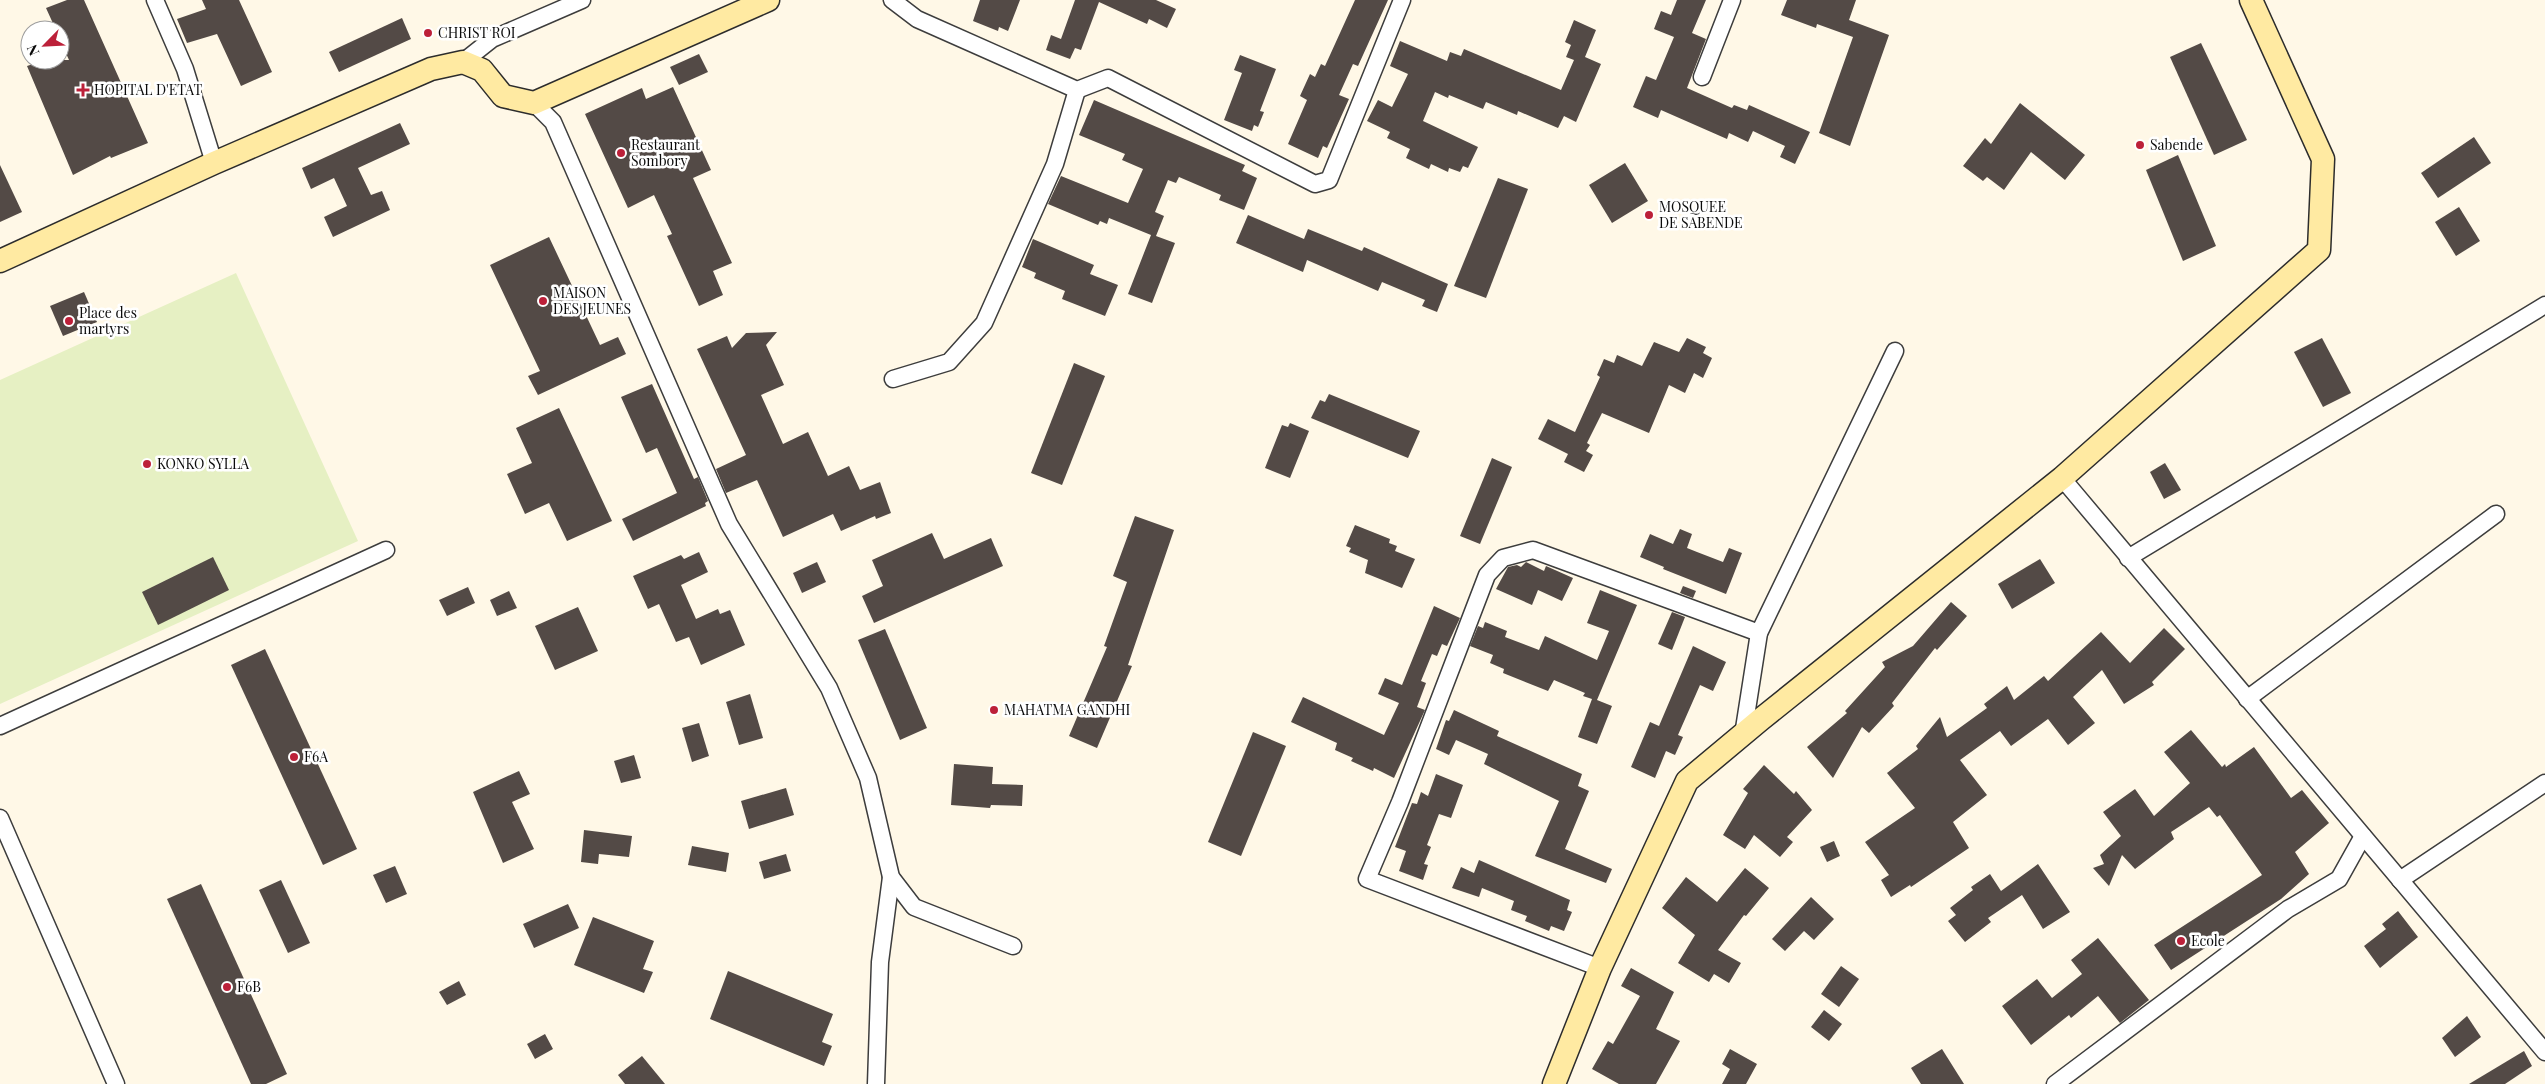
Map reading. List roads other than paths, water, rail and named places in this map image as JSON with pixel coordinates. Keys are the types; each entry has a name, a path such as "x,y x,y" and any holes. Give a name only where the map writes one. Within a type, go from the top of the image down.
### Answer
{"main road":[{"path":"0,261 214,163 431,69 463,62 482,70 502,96 534,102 768,0"},
{"path":"1554,1084 1600,968 1688,782 1743,735 2062,478 2319,250 2323,159 2251,0"}],"street":[{"path":"155,0 185,69 214,163"},
{"path":"463,62 492,39 582,0"},
{"path":"892,0 917,19 1077,90 1108,78 1315,184 1329,180 1402,0"},
{"path":"1702,77 1732,0"},
{"path":"893,379 949,362 984,323 1054,164 1077,90"},
{"path":"534,102 553,122 729,524 828,688 868,778 891,877 880,962 876,1084"},
{"path":"2128,558 2545,305"},
{"path":"1743,735 1759,633 1895,351"},
{"path":"2062,478 2545,1052"},
{"path":"2247,699 2496,514"},
{"path":"0,726 386,550"},
{"path":"1600,968 1367,879 1400,802 1487,575 1503,558 1533,550 1759,633"},
{"path":"2400,880 2545,783"},
{"path":"0,818 116,1084"},
{"path":"2054,1084 2288,909 2338,879 2362,836"},
{"path":"891,877 914,907 1013,946"}],"place":[{"name":"CHRIST ROI","path":"428,33"},
{"name":"HOPITAL D'ETAT","path":"83,90"},
{"name":"Sabende","path":"2140,145"},
{"name":"Restaurant Sombory","path":"621,153"},
{"name":"MOSQUEE DE SABENDE","path":"1649,215"},
{"name":"MAISON DES JEUNES","path":"543,301"},
{"name":"Place des martyrs","path":"69,321"},
{"name":"KONKO SYLLA","path":"147,464"},
{"name":"MAHATMA GANDHI","path":"994,710"},
{"name":"F6A","path":"294,757"},
{"name":"Ecole","path":"2181,941"},
{"name":"F6B","path":"227,987"}]}
